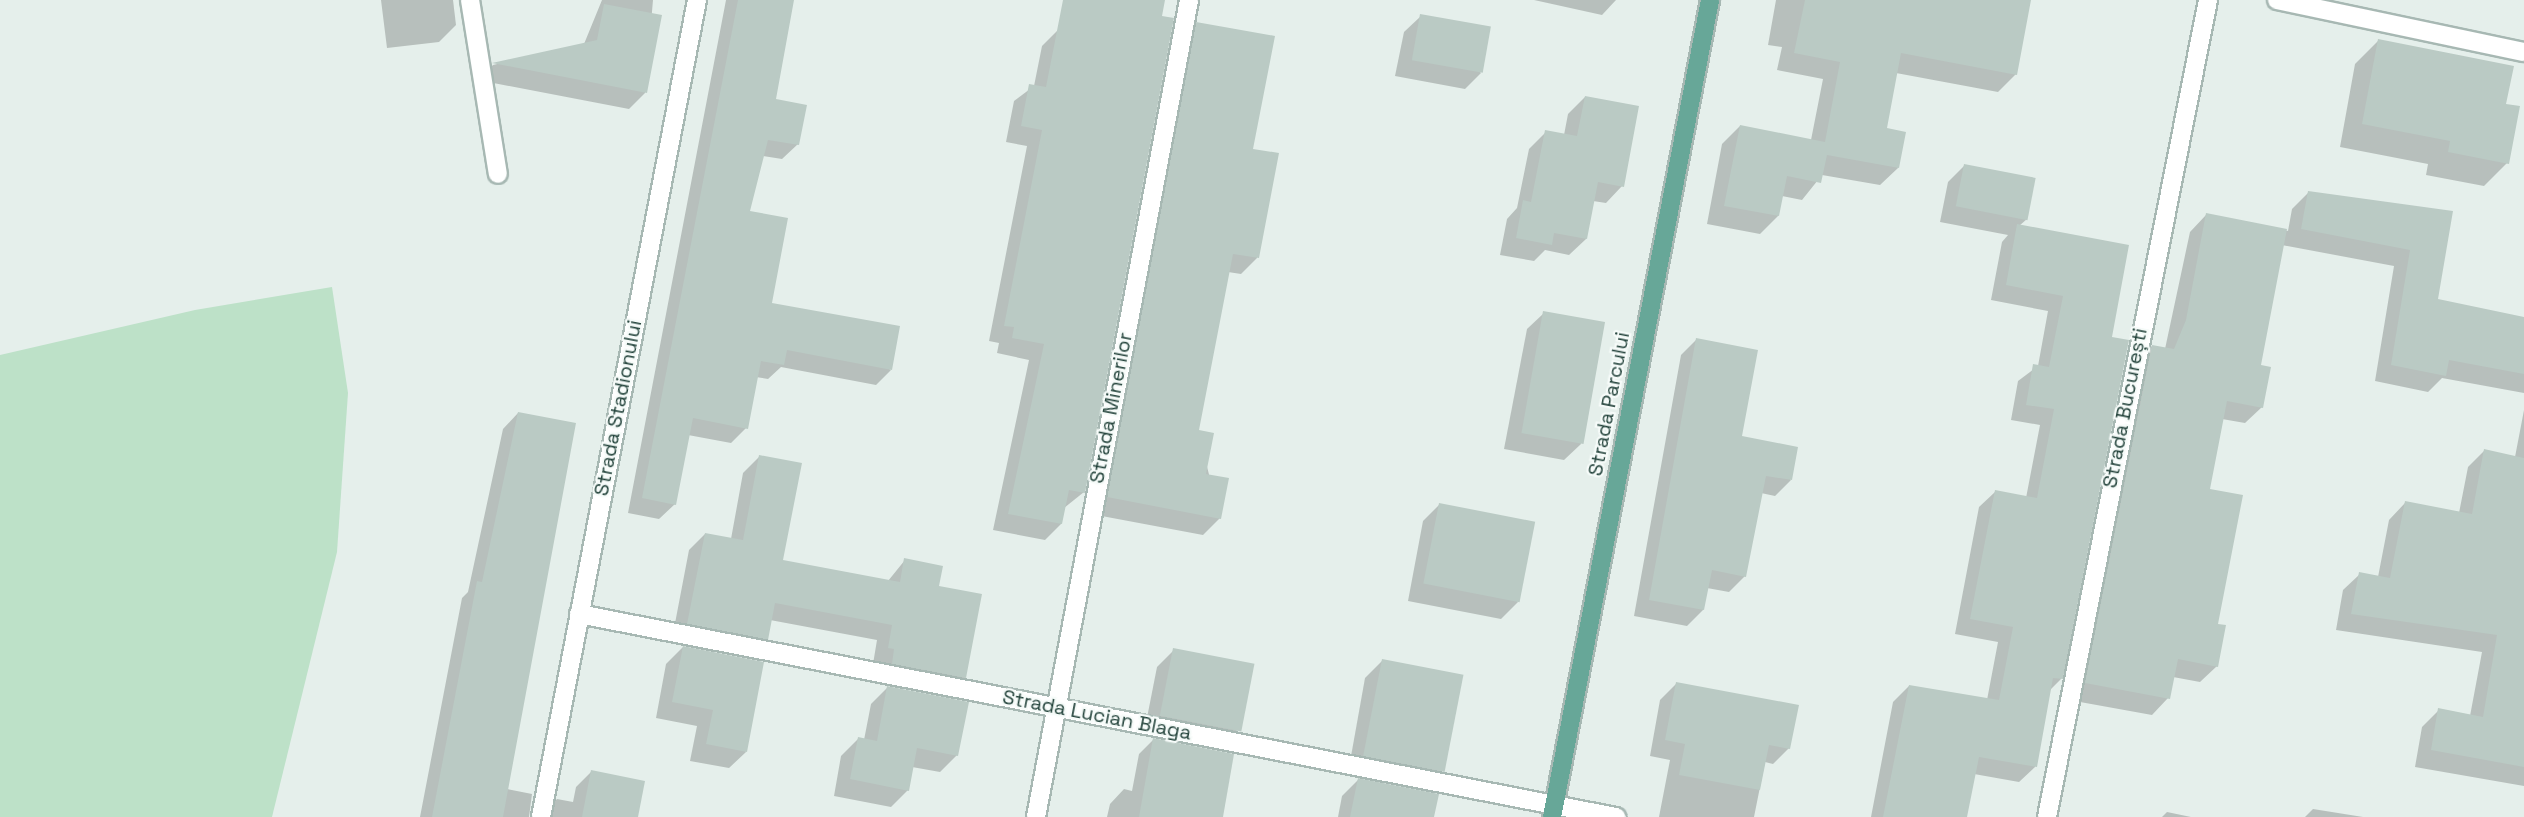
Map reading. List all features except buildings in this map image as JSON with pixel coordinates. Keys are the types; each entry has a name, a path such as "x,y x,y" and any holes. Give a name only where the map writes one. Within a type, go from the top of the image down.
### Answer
{"main road":[{"name":"Strada Parcului","path":"1553,811 1710,0"}],"street":[{"path":"470,0 498,174"},
{"name":"Strada Stadionului","path":"541,817 697,0"},
{"name":"Strada Minerilor","path":"1036,817 1189,0"},
{"name":"Strada București","path":"2047,817 2208,0"},
{"path":"2277,0 2524,52"},
{"name":"Strada Lucian Blaga","path":"579,614 1057,706 1553,811 1616,817"}],"green space":[{"path":"332,287 348,393 337,552 272,817 0,817 0,355 195,310"}]}
